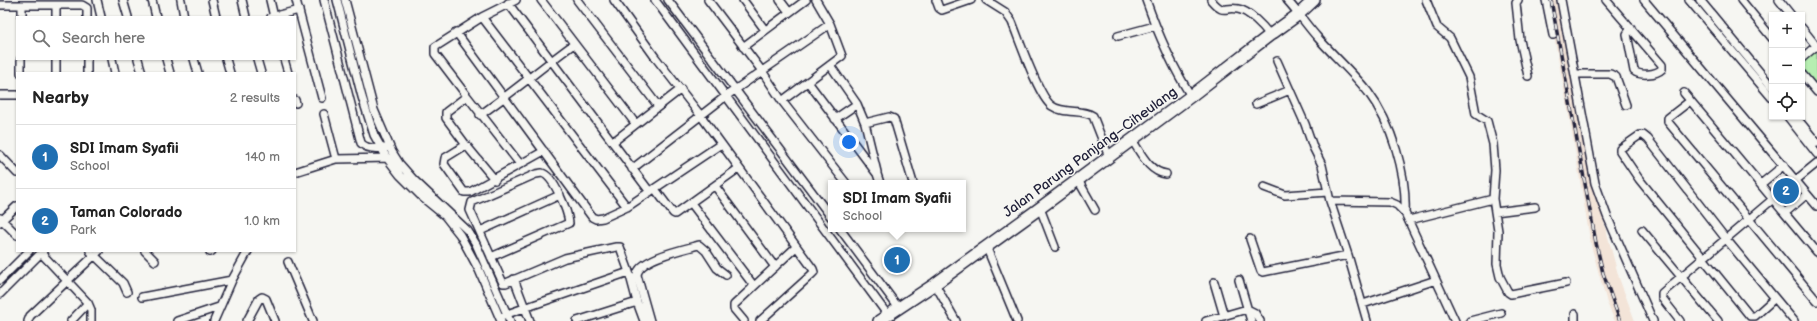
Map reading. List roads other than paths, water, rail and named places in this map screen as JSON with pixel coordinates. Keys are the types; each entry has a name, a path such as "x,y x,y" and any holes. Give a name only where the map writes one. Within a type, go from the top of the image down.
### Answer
{"street":[{"path":"97,0 101,16"},
{"path":"124,0 128,16"},
{"path":"152,0 156,16"},
{"path":"181,0 184,16"},
{"path":"212,0 216,16"},
{"path":"242,0 246,16"},
{"path":"270,0 273,16"},
{"path":"296,0 322,98"},
{"path":"324,0 361,143 363,146 390,148"},
{"path":"337,0 362,97 374,135 387,158 406,182 445,216 455,227 473,259 500,319 509,318 525,307 629,272"},
{"path":"345,0 374,110 395,158 414,180 468,231 476,244 509,318"},
{"path":"516,0 456,32 435,46 435,54 480,115 520,164"},
{"path":"542,0 635,123"},
{"path":"578,0 658,106"},
{"path":"614,0 813,269 814,272 760,321"},
{"path":"655,0 856,274 883,318"},
{"path":"668,0 737,89 828,212"},
{"path":"708,0 762,71 782,101 844,180"},
{"path":"743,0 765,30"},
{"path":"780,0 789,12"},
{"path":"743,47 806,0"},
{"path":"782,101 842,56 830,24 816,0"},
{"path":"936,0 939,8 942,10 971,0"},
{"path":"986,0 1000,8 1009,17 1041,93 1051,106 1060,110 1081,114 1089,113 1093,116 1109,157"},
{"path":"1146,0 1155,26 1180,79 1191,96"},
{"path":"1211,0 1220,9 1240,9 1260,22 1270,35"},
{"path":"1287,0 1318,38 1369,93 1385,122 1401,166 1407,217"},
{"name":"Jalan Parung Panjang–Ciheulang","path":"883,318 935,284 1078,180 1299,14 1314,0"},
{"path":"1426,0 1437,27 1450,38 1469,77 1476,114 1485,119 1488,123 1493,144 1495,170 1493,199 1498,231 1497,264 1500,277 1508,292 1515,294 1566,283"},
{"path":"1518,0 1516,3 1520,40 1528,76"},
{"path":"1546,0 1553,35"},
{"path":"1561,0 1595,183 1607,216 1654,321"},
{"path":"1606,0 1631,28 1662,65 1660,72 1656,74 1638,74 1634,71 1627,34 1631,28"},
{"path":"1644,0 1817,206"},
{"path":"1689,0 1769,94"},
{"path":"1700,0 1770,84"},
{"path":"1740,0 1769,34"},
{"path":"1780,0 1789,12"},
{"path":"508,3 632,168 673,213 678,213 739,168"},
{"path":"0,5 82,5 87,8 87,16"},
{"path":"22,5 22,16"},
{"path":"56,6 56,16"},
{"path":"277,16 299,10"},
{"path":"482,17 627,207"},
{"path":"632,168 726,96 830,24"},
{"path":"1118,36 1155,26"},
{"path":"456,32 592,216 596,219 603,218 627,207 721,144"},
{"path":"1805,32 1817,47 1805,56"},
{"path":"480,115 505,98 551,60 574,44"},
{"path":"21,60 21,72"},
{"path":"56,60 56,72"},
{"path":"87,60 87,72"},
{"path":"113,60 115,72"},
{"path":"138,60 142,72"},
{"path":"166,60 170,72"},
{"path":"194,60 198,72"},
{"path":"226,60 230,72"},
{"path":"257,60 261,72"},
{"path":"284,60 288,72"},
{"path":"1277,62 1311,143 1322,165 1330,200 1367,321"},
{"path":"830,65 857,104 865,123 879,180"},
{"path":"1575,74 1610,74 1616,77 1626,105"},
{"path":"1805,80 1817,92"},
{"path":"808,82 877,174"},
{"path":"612,142 681,89"},
{"path":"1256,104 1290,90"},
{"path":"1684,94 1785,212 1817,252"},
{"path":"0,95 16,95"},
{"path":"467,96 446,112 445,115 466,145 495,180"},
{"path":"1690,101 1668,118 1668,122 1817,301"},
{"path":"835,119 857,104"},
{"path":"324,114 336,159"},
{"path":"865,123 890,117 894,119 912,180"},
{"path":"1790,120 1817,154"},
{"path":"1798,120 1817,143"},
{"path":"1775,298 1755,316 1750,316 1624,159 1620,149 1630,140 1640,135 1643,135 1648,139 1726,239 1775,298 1794,321"},
{"path":"1132,140 1153,170 1166,174"},
{"path":"466,145 445,158 444,161 444,164 464,192 470,192 495,180 544,151"},
{"path":"0,155 16,172"},
{"path":"296,172 336,159 395,158"},
{"path":"1796,180 1817,163"},
{"path":"1761,184 1784,165"},
{"path":"491,257 569,223 560,195 550,178 542,173 536,174 472,202 470,210 480,231 491,257 503,283 565,258 620,247 644,321"},
{"path":"1078,180 1095,210"},
{"path":"716,186 775,267"},
{"path":"1264,187 1278,193 1294,196 1328,192"},
{"path":"1785,212 1807,194"},
{"path":"480,231 560,195"},
{"path":"1407,217 1493,199"},
{"path":"1680,321 1662,295 1682,276 1773,199"},
{"path":"1330,200 1390,202 1397,205 1407,217 1455,321"},
{"path":"692,203 754,286"},
{"path":"16,207 1,220 16,234"},
{"path":"1495,212 1536,207"},
{"path":"1040,208 1055,247"},
{"path":"1642,230 1682,276 1718,321"},
{"path":"842,232 898,307"},
{"path":"1250,239 1261,271 1263,272 1348,255"},
{"path":"650,321 637,275 638,270 646,264 662,256 699,245 706,251 717,268 726,275"},
{"path":"986,246 1016,321"},
{"path":"744,321 734,309 734,305 796,247"},
{"path":"0,280 28,252"},
{"path":"28,321 30,316 95,252 124,283 127,292"},
{"path":"146,252 155,261"},
{"path":"214,321 232,280 247,252"},
{"path":"0,294 38,253 88,303 91,310 91,321"},
{"path":"288,262 313,321"},
{"path":"514,279 530,321"},
{"path":"142,297 232,280"},
{"path":"1239,280 1251,321"},
{"path":"1363,304 1436,280"},
{"path":"1214,282 1222,318"},
{"path":"935,284 956,321"},
{"path":"247,321 259,299 262,297 266,299 275,321"},
{"path":"577,321 637,302"},
{"path":"71,321 88,303"},
{"path":"177,321 219,308"},
{"path":"1206,321 1222,318 1247,309 1255,313 1260,321"},
{"path":"1470,321 1501,313"}],"railway":[{"path":"1551,0 1596,243 1603,273 1620,321"}],"place":[{"name":"Taman Colorado","path":"1786,191"},
{"name":"SDI Imam Syafii","path":"897,260"}]}
